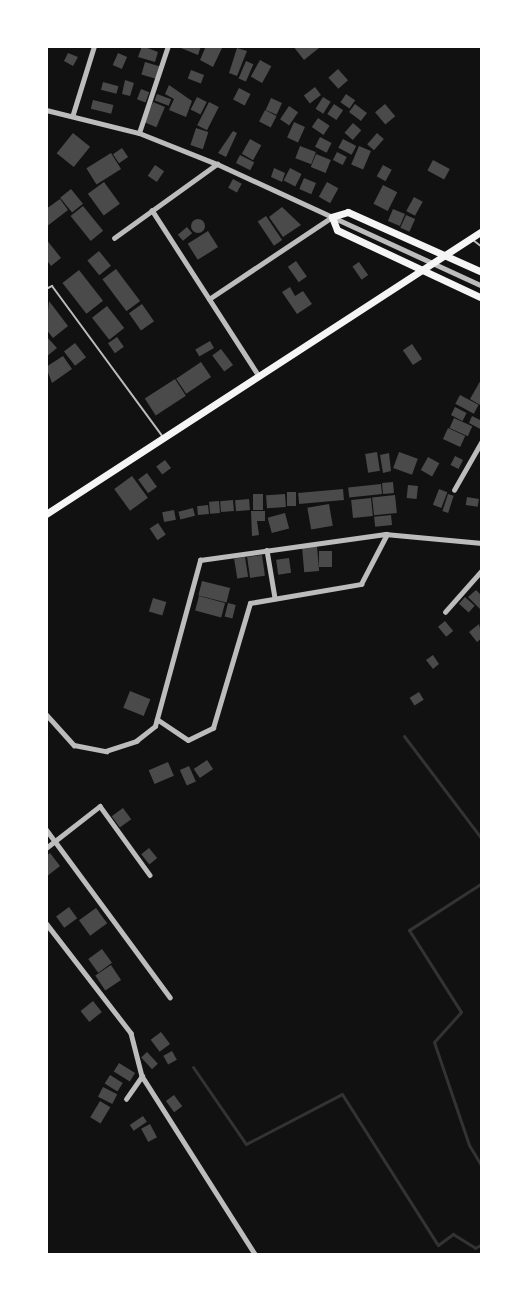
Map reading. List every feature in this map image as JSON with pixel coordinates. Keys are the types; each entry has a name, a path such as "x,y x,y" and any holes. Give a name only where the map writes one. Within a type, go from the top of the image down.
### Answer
{"main road":[{"path":"482,272 348,212 336,219 337,230 482,298"},
{"path":"46,514 482,231"}],"street":[{"path":"73,114 94,46"},
{"path":"139,133 168,46"},
{"path":"46,110 73,114 139,133 218,164 482,286"},
{"path":"114,238 218,164"},
{"path":"152,210 259,376"},
{"path":"209,299 336,219"},
{"path":"454,490 482,441"},
{"path":"46,714 74,745 106,751 136,741 157,718 200,560 387,534 482,543"},
{"path":"157,718 188,740 213,728 250,603 362,584 387,534"},
{"path":"267,550 275,598"},
{"path":"445,612 482,570"},
{"path":"46,848 100,806 150,876"},
{"path":"46,829 171,997"},
{"path":"46,923 131,1033 142,1076 255,1254"},
{"path":"126,1099 142,1076"}],"lane":[{"path":"471,238 482,247"},
{"path":"46,289 52,286 163,438"}],"building":[{"path":"142,46 158,52 155,62 138,57"},
{"path":"176,46 201,46 198,55"},
{"path":"206,46 223,46 213,67 200,60"},
{"path":"293,46 318,46 319,48 304,60"},
{"path":"237,48 247,51 237,76 229,73"},
{"path":"68,53 78,57 73,66 64,61"},
{"path":"118,53 127,57 122,69 113,65"},
{"path":"260,60 271,66 262,83 251,77"},
{"path":"246,61 253,64 246,82 239,78"},
{"path":"145,62 159,66 156,79 141,74"},
{"path":"338,69 348,80 338,89 328,78"},
{"path":"191,70 204,75 201,83 188,78"},
{"path":"125,80 134,83 130,96 122,94"},
{"path":"103,82 118,86 116,94 101,90"},
{"path":"169,85 192,101 186,117 169,110 174,99 165,94"},
{"path":"315,87 321,95 310,103 304,95"},
{"path":"239,88 251,94 245,105 233,100"},
{"path":"141,89 149,92 145,102 137,99"},
{"path":"157,94 171,99 169,106 155,101"},
{"path":"346,94 355,100 350,108 340,102"},
{"path":"197,97 207,102 200,114 191,109"},
{"path":"323,97 331,102 323,114 316,109"},
{"path":"271,98 282,103 277,115 266,110"},
{"path":"93,100 113,105 111,114 91,109"},
{"path":"153,102 165,107 156,127 144,122"},
{"path":"209,102 219,107 207,130 197,125"},
{"path":"334,104 343,110 336,120 327,114"},
{"path":"355,104 367,113 361,121 349,112"},
{"path":"385,104 395,116 385,125 375,112"},
{"path":"289,106 298,112 289,125 280,119"},
{"path":"265,110 277,116 271,127 259,122"},
{"path":"318,118 330,126 323,135 312,127"},
{"path":"294,122 305,127 298,142 287,138"},
{"path":"353,123 361,130 353,140 344,133"},
{"path":"196,128 208,132 203,149 190,145"},
{"path":"233,131 237,133 226,157 218,153"},
{"path":"73,133 90,147 74,167 57,153"},
{"path":"377,133 384,139 374,150 367,144"},
{"path":"320,137 332,143 327,153 315,147"},
{"path":"250,139 261,145 253,160 242,154"},
{"path":"343,139 356,146 352,155 338,148"},
{"path":"300,146 316,152 311,164 295,158"},
{"path":"359,146 371,151 363,169 351,164"},
{"path":"122,148 128,157 119,163 113,154"},
{"path":"337,152 347,157 343,165 333,160"},
{"path":"111,153 121,169 96,184 86,168"},
{"path":"316,154 331,160 326,173 311,167"},
{"path":"240,155 254,162 250,170 236,163"},
{"path":"433,160 450,169 444,180 427,171"},
{"path":"155,165 164,171 157,182 148,176"},
{"path":"383,165 392,170 385,181 377,176"},
{"path":"274,168 285,173 282,182 271,177"},
{"path":"290,168 302,174 295,186 284,180"},
{"path":"304,178 316,183 311,194 299,189"},
{"path":"233,179 242,184 237,193 228,188"},
{"path":"104,182 120,204 104,216 88,194"},
{"path":"327,182 338,188 330,203 319,197"},
{"path":"383,185 397,192 388,211 373,204"},
{"path":"71,189 83,204 72,213 60,198"},
{"path":"414,197 423,202 415,216 406,211"},
{"path":"60,199 68,210 46,227 46,209"},
{"path":"83,206 103,231 91,241 71,216"},
{"path":"282,207 301,225 283,237 269,217"},
{"path":"393,209 405,214 400,226 388,221"},
{"path":"406,215 415,219 409,232 400,228"},
{"path":"266,216 282,240 274,246 258,222"},
{"path":"198,219 203,221 205,226 203,231 198,233 193,231 191,226 193,221"},
{"path":"187,227 192,233 183,241 178,235"},
{"path":"208,231 218,247 198,260 188,244"},
{"path":"46,239 61,258 51,266 46,259"},
{"path":"99,251 111,266 99,275 87,260"},
{"path":"296,261 307,277 299,282 288,267"},
{"path":"359,262 368,275 362,280 352,267"},
{"path":"116,269 140,301 126,311 102,279"},
{"path":"79,270 103,301 86,314 62,283"},
{"path":"290,287 295,296 303,291 312,304 297,314 282,292"},
{"path":"49,301 68,326 53,338 46,329"},
{"path":"142,304 154,321 141,330 129,313"},
{"path":"107,306 124,328 109,340 92,318"},
{"path":"46,336 57,348 46,357"},
{"path":"117,337 124,347 115,353 108,343"},
{"path":"210,341 214,348 199,356 195,350"},
{"path":"75,343 86,357 75,366 64,352"},
{"path":"412,344 422,359 413,365 403,350"},
{"path":"221,349 233,365 224,372 212,356"},
{"path":"63,356 72,369 52,383 46,367"},
{"path":"201,362 211,377 186,394 176,379"},
{"path":"482,378 482,406 470,399"},
{"path":"175,379 186,396 156,415 145,399"},
{"path":"460,395 479,405 474,414 455,404"},
{"path":"455,407 467,413 462,421 451,415"},
{"path":"472,416 482,421 482,430 469,423"},
{"path":"454,418 472,426 468,436 450,428"},
{"path":"448,428 465,436 460,447 443,439"},
{"path":"377,452 380,471 368,473 365,454"},
{"path":"399,452 418,459 412,475 393,468"},
{"path":"389,453 391,471 383,473 380,455"},
{"path":"455,456 463,460 458,469 450,465"},
{"path":"428,457 439,463 432,476 421,470"},
{"path":"165,460 171,468 162,475 156,467"},
{"path":"147,473 157,487 148,493 138,479"},
{"path":"132,476 148,498 130,511 114,489"},
{"path":"393,482 394,493 383,494 382,483"},
{"path":"381,484 382,494 349,497 348,487"},
{"path":"408,485 418,486 417,499 407,498"},
{"path":"343,489 344,500 299,504 298,493"},
{"path":"439,489 447,492 441,508 433,505"},
{"path":"287,492 296,492 296,506 287,506"},
{"path":"253,494 263,494 263,510 253,510"},
{"path":"285,494 286,507 267,508 266,495"},
{"path":"448,494 454,496 448,513 442,511"},
{"path":"395,495 397,513 374,515 372,497"},
{"path":"467,497 479,499 478,507 466,505"},
{"path":"371,498 373,516 353,518 351,500"},
{"path":"249,499 250,510 236,511 235,500"},
{"path":"233,500 234,511 221,512 220,501"},
{"path":"219,501 220,513 210,514 209,502"},
{"path":"329,504 333,526 311,529 307,508"},
{"path":"208,505 209,514 198,515 197,506"},
{"path":"193,508 195,516 180,519 178,512"},
{"path":"174,510 176,520 164,522 162,512"},
{"path":"251,511 265,511 265,521 257,521 259,535 252,536"},
{"path":"285,513 289,528 272,533 268,518"},
{"path":"391,515 392,525 375,527 374,517"},
{"path":"158,523 166,535 158,540 150,529"},
{"path":"317,546 319,571 304,572 302,547"},
{"path":"319,551 332,551 332,567 319,567"},
{"path":"262,555 265,576 250,578 247,557"},
{"path":"245,557 248,577 237,578 234,559"},
{"path":"289,558 291,573 278,575 276,560"},
{"path":"202,581 230,588 227,603 198,596"},
{"path":"476,590 482,596 480,609 468,597"},
{"path":"199,596 225,603 221,617 195,610"},
{"path":"465,597 475,606 469,612 459,604"},
{"path":"153,598 166,602 162,615 149,611"},
{"path":"228,603 236,605 232,619 225,617"},
{"path":"445,621 453,631 446,637 438,627"},
{"path":"479,624 482,638 477,642 469,632"},
{"path":"433,655 439,664 433,669 426,660"},
{"path":"130,691 150,699 144,716 123,708"},
{"path":"419,692 424,700 414,705 410,698"},
{"path":"207,760 213,769 200,778 194,769"},
{"path":"168,762 174,776 155,784 149,770"},
{"path":"189,766 196,782 187,786 180,770"},
{"path":"123,808 131,819 120,828 112,816"},
{"path":"149,848 157,858 149,864 141,854"},
{"path":"50,853 60,866 46,877 46,856"},
{"path":"69,907 77,918 64,928 56,916"},
{"path":"96,908 107,923 90,936 79,920"},
{"path":"102,949 112,963 98,973 88,959"},
{"path":"111,965 121,980 105,991 95,976"},
{"path":"93,1001 102,1012 89,1022 81,1011"},
{"path":"161,1032 170,1044 160,1052 151,1040"},
{"path":"172,1051 177,1060 168,1065 163,1056"},
{"path":"147,1052 158,1064 152,1069 141,1057"},
{"path":"119,1063 135,1073 130,1082 114,1071"},
{"path":"110,1075 123,1083 117,1091 105,1083"},
{"path":"103,1087 117,1094 112,1104 98,1097"},
{"path":"174,1095 182,1106 174,1112 166,1101"},
{"path":"100,1101 110,1107 101,1123 90,1117"},
{"path":"143,1116 147,1122 134,1131 130,1125"},
{"path":"150,1124 157,1137 148,1142 141,1129"}],"waterway":[{"path":"404,736 482,839"},
{"path":"482,883 409,930 461,1012 434,1042 469,1145 482,1167"},
{"path":"193,1067 246,1144 342,1094 438,1245 453,1234 475,1248 482,1244"}]}
